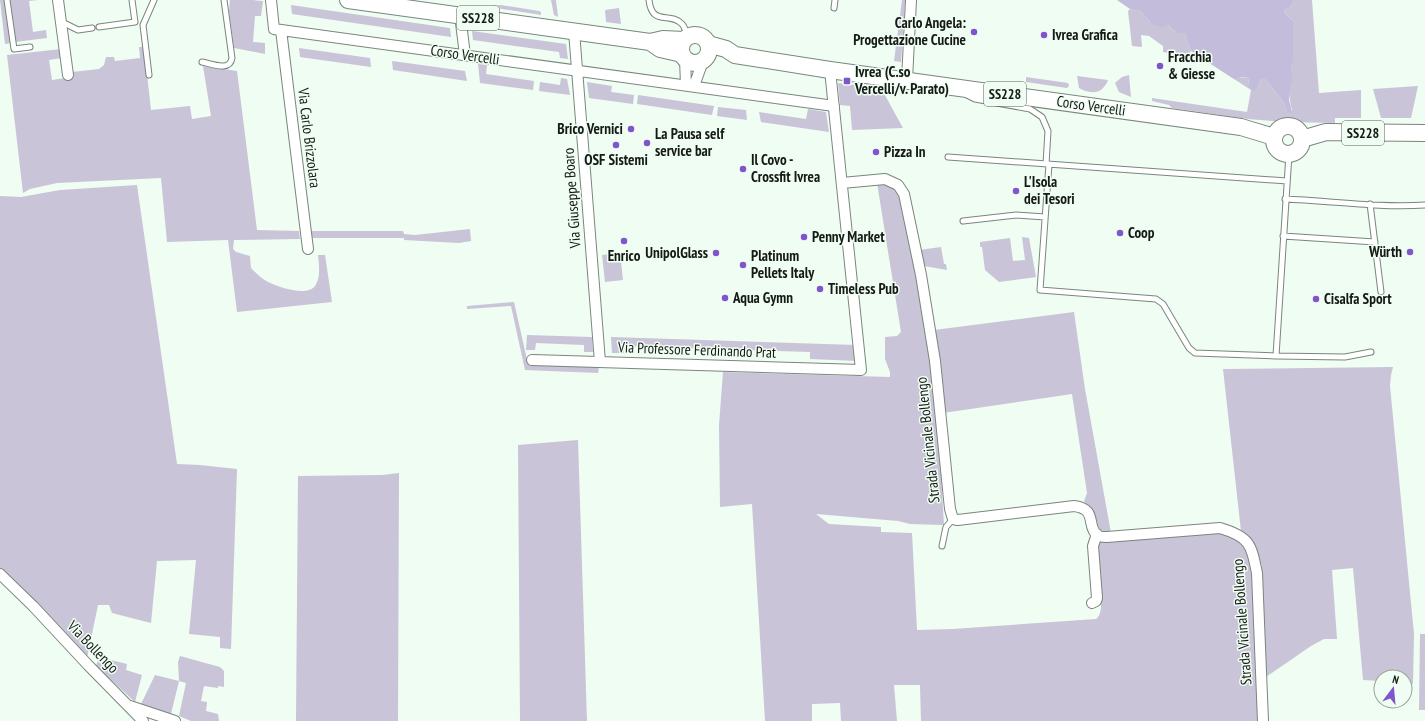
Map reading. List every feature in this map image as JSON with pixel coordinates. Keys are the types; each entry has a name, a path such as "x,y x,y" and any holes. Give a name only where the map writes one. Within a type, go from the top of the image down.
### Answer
{"main road":[{"name":"SS228","path":"348,0 650,42 660,49 685,47"},
{"path":"695,34 702,36 706,54 694,63 685,47 695,34"},
{"name":"Corso Vercelli","path":"706,54 726,49 735,55 830,70 1241,127 1274,136"},
{"path":"1287,126 1296,128 1302,139 1298,149 1294,153 1289,154 1279,151 1275,147 1274,136 1279,129 1287,126"},
{"name":"SS228","path":"1302,139 1326,132 1425,133"}],"street":[{"path":"58,0 68,75"},
{"path":"270,0 274,29 281,30"},
{"path":"907,80 911,0"},
{"path":"460,15 465,55"},
{"name":"Corso Vercelli","path":"281,30 834,106"},
{"name":"Via Carlo Brizzolara","path":"281,30 308,249"},
{"name":"Via Giuseppe Boaro","path":"574,32 600,362"},
{"path":"685,47 690,86"},
{"path":"690,86 706,54"},
{"path":"830,70 842,183"},
{"name":"Strada Vicinale Bollengo","path":"842,183 885,179 898,185 904,194 920,268 935,362 950,509 953,519 958,520 1074,506 1081,507 1086,510 1090,516 1094,532 1098,536 1107,538 1207,528 1220,528 1233,532 1243,538 1252,549 1257,573 1263,721"},
{"name":"Via Professore Ferdinando Prat","path":"532,360 861,370 842,183"},
{"path":"1092,603 1096,601 1097,598 1093,546 1097,534"},
{"name":"Via Bollengo","path":"0,574 33,606 128,705 175,721"},
{"path":"128,705 143,721"}],"lane":[{"path":"7,0 14,49 30,47"},
{"path":"99,27 135,22 132,0"},
{"path":"149,75 143,25 154,0"},
{"path":"202,62 223,66 228,66 231,63 232,58 224,0"},
{"path":"649,0 650,9 659,18 676,20 682,25 685,47"},
{"path":"834,8 835,0"},
{"path":"61,21 78,30 92,28"},
{"path":"950,86 975,100 1030,109 1042,117 1048,131 1048,164 1040,290 1156,299 1163,304 1189,348 1195,353 1344,357 1370,352"},
{"path":"1276,356 1286,181 1289,154"},
{"path":"948,157 1286,181"},
{"path":"1286,199 1409,206 1425,205"},
{"path":"1370,204 1381,292"},
{"path":"963,221 1016,215 1045,217"},
{"path":"1283,236 1375,242"},
{"path":"942,546 946,527 953,519"}],"shaded area":[{"path":"0,0 5,0 11,43 5,44"},
{"path":"10,0 38,0 29,1 33,32 46,30 47,38 15,42"},
{"path":"230,0 263,1 261,16 255,16 253,42 265,43 265,54 234,48 229,11"},
{"path":"551,0 556,0 558,17 554,15"},
{"path":"902,0 905,0 901,62 894,61"},
{"path":"1117,0 1294,0 1290,8 1284,12 1293,21 1292,81 1289,97 1291,113 1287,111 1282,100 1265,79 1261,79 1257,91 1251,90 1248,85 1249,78 1241,77 1234,79 1191,51 1187,41 1187,35 1185,33 1176,33 1168,25 1161,27 1152,24 1141,12 1130,9"},
{"path":"1294,0 1312,0 1319,93 1361,90 1361,118 1335,118 1335,123 1285,122 1248,119 1172,108 1169,105 1152,101 1152,98 1247,112 1251,90 1191,51 1237,77 1249,78 1248,85 1257,91 1261,79 1265,79 1282,100 1287,111 1292,110 1289,89 1291,77 1293,21 1284,12 1290,8"},
{"path":"291,5 450,28 451,37 292,14"},
{"path":"501,5 539,11 541,12 541,15 490,7"},
{"path":"619,8 621,24 606,22 605,10"},
{"path":"1130,9 1141,12 1150,22 1168,25 1176,33 1185,33 1188,35 1187,41 1191,51 1187,58 1168,55 1168,53 1163,52 1163,46 1149,36 1141,35 1142,47 1132,46 1128,11"},
{"path":"472,31 566,44 568,59 560,58 559,52 473,40"},
{"path":"139,47 144,47 151,110 190,106 192,119 211,116 203,66 237,71 257,230 299,231 300,239 234,240 233,249 236,252 250,256 251,268 266,281 299,291 306,291 315,286 319,275 318,255 325,255 332,302 237,312 228,240 167,242 161,178 57,183 30,189 23,193 7,55 61,49 62,58 49,60 52,80 72,77 72,72 99,69 104,65 106,57 114,57 115,61 140,58"},
{"path":"299,48 370,58 371,67 300,57"},
{"path":"392,61 465,71 467,81 393,70"},
{"path":"478,64 487,65 486,74 534,81 533,90 480,83"},
{"path":"1129,75 1131,97 1119,92 1115,83 1122,77"},
{"path":"1077,76 1108,80 1098,92 1091,92 1084,91 1079,88"},
{"path":"1026,77 1068,83 1069,86 1067,88 1026,82"},
{"path":"561,78 567,79 570,95 539,91 540,82 560,85"},
{"path":"587,82 612,86 611,92 634,95 633,104 589,98"},
{"path":"838,83 881,88 903,128 852,130 850,106 840,105"},
{"path":"1418,86 1411,118 1381,118 1373,89"},
{"path":"638,95 714,106 712,115 637,104"},
{"path":"718,107 746,110 747,120 717,116"},
{"path":"808,109 826,112 829,132 761,122 759,112 806,119"},
{"path":"880,182 893,187 899,195 928,328 938,423 944,525 910,524 898,521 816,514 829,524 881,527 881,532 912,533 917,630 953,629 1096,619 1101,610 1097,542 1216,530 1236,536 1253,559 1260,721 921,721 920,685 894,685 897,721 841,721 840,703 812,704 812,721 765,721 752,504 720,507 719,425 723,372 890,377 890,372 885,359 885,337 897,336 901,332 877,183"},
{"path":"137,185 177,464 237,469 231,649 220,648 220,637 189,634 196,560 157,561 151,623 112,613 109,605 98,605 87,658 0,570 0,196 21,197 60,190"},
{"path":"470,229 471,241 459,243 404,240 404,238 312,238 312,231 403,231 404,234 415,235"},
{"path":"1022,237 1029,238 1036,277 999,282 985,270 980,242 1010,238 1013,261 1025,260"},
{"path":"941,247 944,264 946,264 947,270 924,266 919,250"},
{"path":"620,253 623,280 605,282 602,255"},
{"path":"514,302 528,364 599,367 598,373 525,370 511,306 467,309 467,306"},
{"path":"1074,312 1085,389 1111,533 1100,530 1093,512 1084,501 1087,493 1072,394 943,413 934,330"},
{"path":"527,335 592,337 593,352 584,352 584,345 536,343 535,350 526,350"},
{"path":"611,337 856,345 857,361 810,359 810,352 624,346 624,353 612,353"},
{"path":"1393,367 1390,386 1414,634 1413,684 1413,669 1373,669 1373,681 1363,680 1353,568 1332,570 1337,639 1324,639 1311,646 1266,677 1262,566 1251,538 1241,531 1223,369"},
{"path":"578,440 587,721 520,721 518,445"},
{"path":"399,473 398,721 296,721 298,476 382,475"},
{"path":"1420,634 1425,634 1425,710 1419,710"},
{"path":"180,656 220,667 224,671 224,687 218,686 218,688 204,686 201,701 207,702 206,711 218,714 219,721 191,721 179,716 186,683 179,681 178,662"},
{"path":"99,657 127,664 126,670 142,675 135,702 96,666"},
{"path":"155,675 179,681 171,714 141,704"}],"place":[{"name":"Carlo Angela: Progettazione Cucine","path":"974,32"},
{"name":"Ivrea Grafica","path":"1044,35"},
{"name":"Fracchia & Giesse","path":"1160,66"},
{"name":"Ivrea (C.so Vercelli/v. Parato)","path":"847,81"},
{"name":"Brico Vernici","path":"631,129"},
{"name":"La Pausa self service bar","path":"647,143"},
{"name":"OSF Sistemi","path":"616,145"},
{"name":"Pizza In","path":"876,152"},
{"name":"Il Covo - Crossfit Ivrea","path":"743,169"},
{"name":"L'Isola dei Tesori","path":"1016,191"},
{"name":"Coop","path":"1120,233"},
{"name":"Penny Market","path":"804,237"},
{"name":"Enrico","path":"624,241"},
{"name":"Würth","path":"1410,252"},
{"name":"UnipolGlass","path":"716,253"},
{"name":"Platinum Pellets Italy","path":"743,265"},
{"name":"Timeless Pub","path":"820,289"},
{"name":"Aqua Gymn","path":"725,298"},
{"name":"Cisalfa Sport","path":"1316,299"}]}
